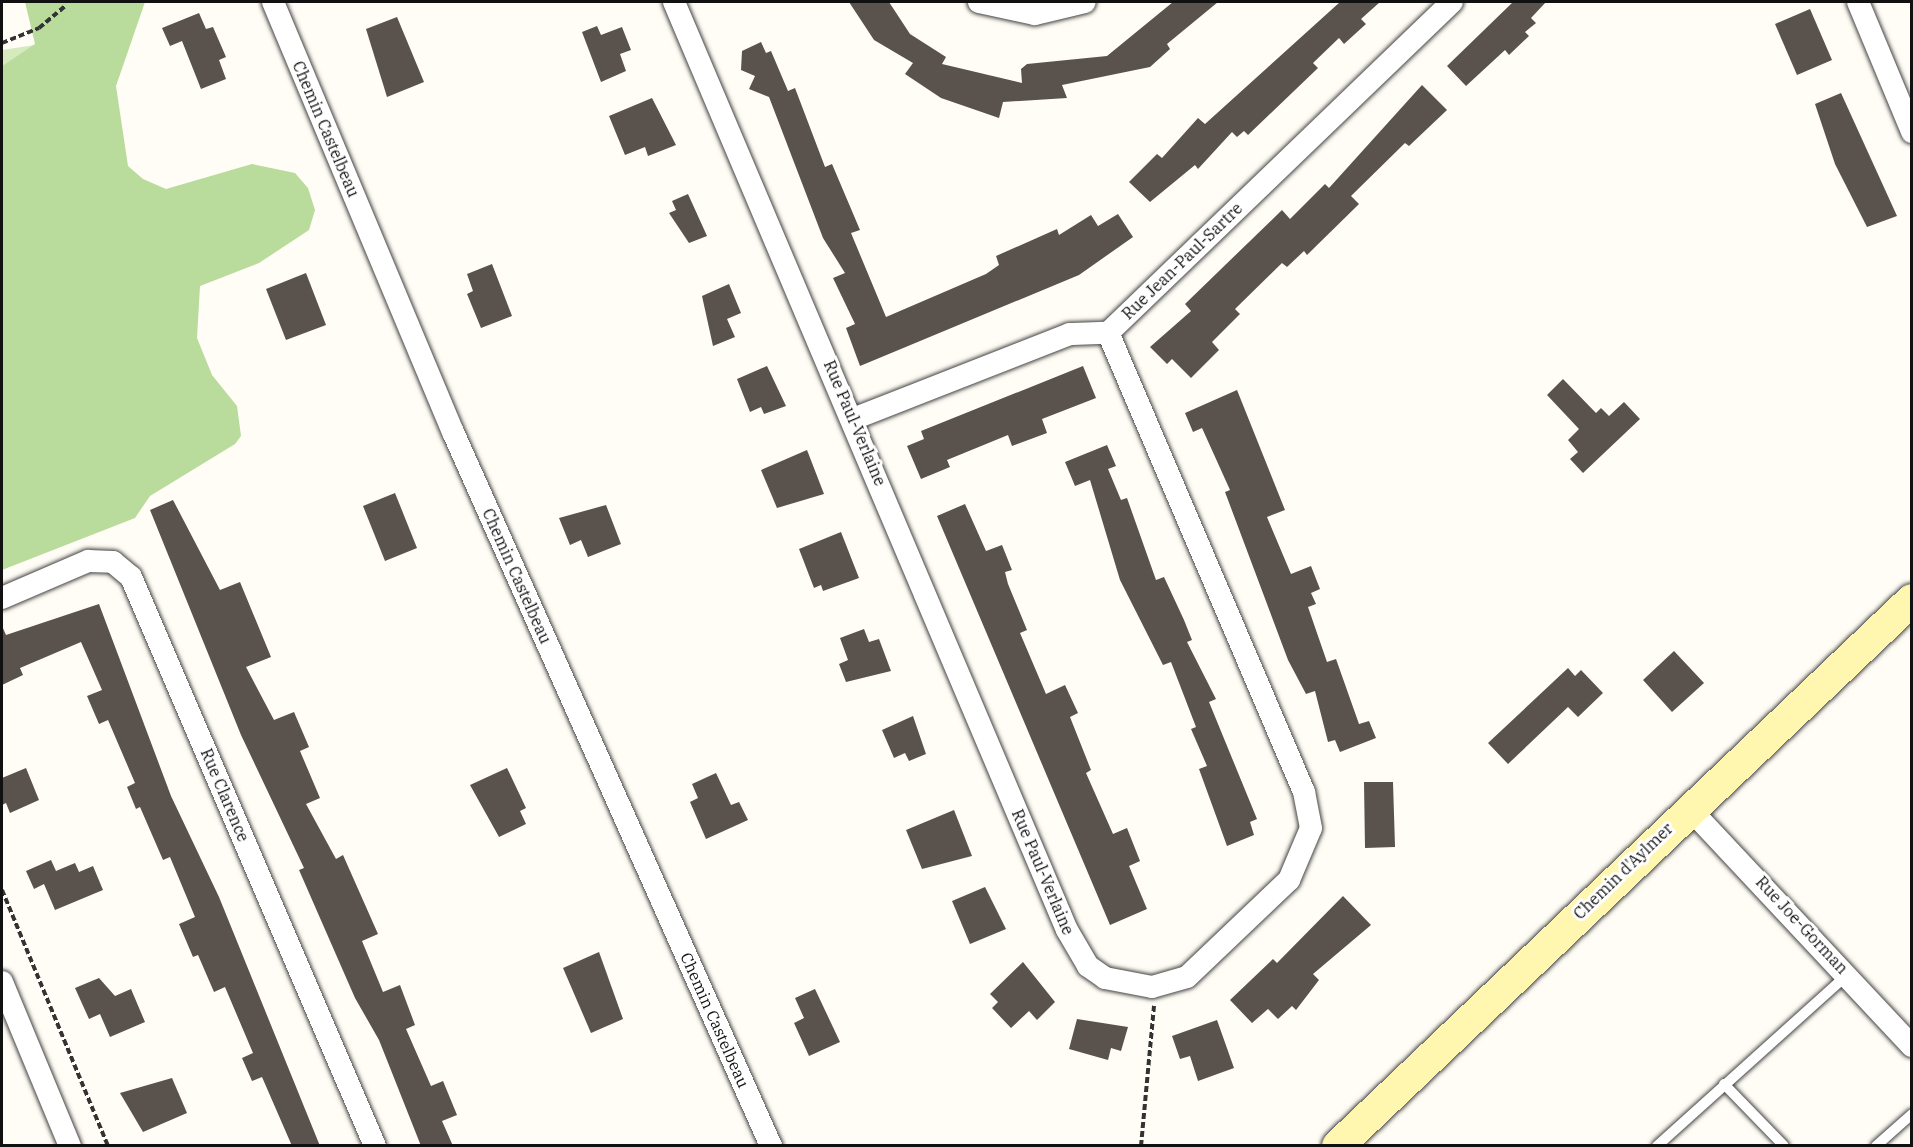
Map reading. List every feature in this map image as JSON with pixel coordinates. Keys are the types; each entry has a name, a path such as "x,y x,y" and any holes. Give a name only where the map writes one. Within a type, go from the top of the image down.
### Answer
{"main road":[{"name":"Chemin d'Aylmer","path":"1338,1146 1689,808 1911,600"}],"street":[{"name":"Chemin Castelbeau","path":"273,2 453,432 771,1146"},
{"name":"Rue Paul-Verlaine","path":"674,2 1078,952 1105,978 1152,987 1187,978 1289,879 1311,828 1304,792 1108,333"},
{"path":"979,2 1035,14 1085,2"},
{"name":"Rue Jean-Paul-Sartre","path":"853,419 1070,334 1108,333 1452,2"},
{"path":"1858,2 1911,132"},
{"name":"Rue Clarence","path":"2,598 88,561 113,562 131,577 375,1146"},
{"name":"Rue Joe-Gorman","path":"1689,808 1848,974 1911,1046"},
{"path":"2,982 70,1146"}],"lane":[{"path":"1657,1146 1848,974"},
{"path":"1724,1084 1784,1146"},
{"path":"1876,1146 1911,1114"}],"path":[{"path":"2,43 39,28 64,6"},
{"path":"2,890 108,1146"},
{"path":"1141,1146 1156,1018 1152,987"}],"green space":[{"path":"25,2 145,2 116,86 128,166 143,179 166,189 252,164 295,173 308,188 315,210 309,230 259,263 200,286 197,338 212,375 237,406 241,436 235,444 150,496 135,518 2,570 2,66 35,44"},
{"path":"35,45 2,66 2,50"}],"building":[{"path":"849,2 889,2 910,34 946,57 942,64 1022,83 1021,69 1027,64 1107,56 1173,2 1218,2 1167,44 1170,49 1150,67 1062,85 1067,98 1003,102 999,118 941,98 905,74 913,63 874,40"},
{"path":"1340,2 1380,2 1361,19 1366,24 1344,44 1339,38 1313,63 1318,68 1248,135 1244,131 1237,137 1232,132 1198,169 1195,165 1150,202 1129,182 1157,154 1162,158 1198,118 1205,124"},
{"path":"1513,2 1546,2 1531,18 1536,23 1525,32 1529,36 1509,55 1505,50 1466,86 1447,66"},
{"path":"1810,9 1832,60 1797,75 1775,24"},
{"path":"199,13 206,29 213,27 226,57 219,60 226,79 201,89 182,41 170,46 162,28"},
{"path":"397,17 424,82 387,97 366,29"},
{"path":"597,26 601,35 622,27 631,50 620,54 626,71 601,82 582,32"},
{"path":"761,42 766,53 771,51 788,91 795,88 825,167 832,164 860,230 851,233 886,317 986,274 999,265 996,256 1057,229 1059,235 1091,215 1098,226 1118,214 1133,237 1079,275 860,366 846,328 855,324 833,278 845,273 823,238 769,97 749,89 755,76 741,70 742,51"},
{"path":"1422,85 1447,110 1409,146 1405,143 1351,196 1359,204 1307,255 1304,251 1287,267 1282,263 1235,309 1240,314 1212,342 1219,350 1191,378 1172,359 1167,364 1150,347 1191,311 1185,304 1282,210 1290,219 1325,184 1329,188"},
{"path":"1841,93 1897,216 1867,227 1835,164 1815,104"},
{"path":"652,98 676,145 648,156 645,147 625,155 609,116"},
{"path":"688,194 707,236 689,243 669,213 676,210 672,201"},
{"path":"492,264 512,316 481,328 467,294 473,291 467,274"},
{"path":"306,273 326,325 286,340 266,289"},
{"path":"729,284 741,313 727,319 735,337 713,346 702,296"},
{"path":"767,366 786,406 764,414 761,407 750,412 737,379"},
{"path":"1083,366 1096,398 1042,419 1047,433 1012,446 1008,435 947,460 950,467 921,479 907,446 924,439 921,431"},
{"path":"1563,379 1596,413 1601,408 1609,416 1624,402 1640,419 1583,473 1570,459 1578,452 1568,440 1579,429 1547,395"},
{"path":"1237,390 1285,510 1267,517 1291,574 1311,566 1320,589 1311,593 1316,604 1308,607 1327,662 1336,659 1359,724 1369,721 1376,738 1340,752 1335,740 1328,742 1315,691 1306,694 1288,660 1225,492 1230,490 1202,428 1193,432 1185,413"},
{"path":"1107,445 1116,466 1108,469 1121,500 1127,498 1156,580 1164,577 1184,620 1192,640 1187,642 1216,699 1209,702 1257,819 1250,822 1254,835 1227,846 1199,769 1207,766 1191,729 1196,727 1171,662 1163,665 1120,580 1090,480 1075,486 1065,462"},
{"path":"807,450 824,494 777,508 761,470"},
{"path":"395,493 417,548 385,561 363,506"},
{"path":"173,500 220,590 240,582 271,657 246,667 274,720 294,712 309,747 300,751 320,798 306,804 336,859 343,855 378,934 362,941 383,992 400,985 415,1025 406,1029 431,1086 443,1081 457,1115 442,1121 453,1146 421,1146 379,1040 355,998 299,870 304,868 241,735 150,510"},
{"path":"965,504 986,551 1002,545 1012,570 1005,572 1008,584 1027,630 1020,633 1046,694 1065,685 1078,713 1070,717 1091,770 1086,773 1113,834 1127,828 1140,861 1129,866 1147,909 1110,925 937,516"},
{"path":"606,505 621,544 588,557 581,540 570,545 559,518"},
{"path":"841,532 859,578 823,591 821,585 814,588 799,549"},
{"path":"99,604 171,796 219,897 320,1146 292,1146 262,1077 252,1081 242,1058 253,1053 225,987 214,992 198,955 193,957 179,924 195,917 170,857 163,860 140,807 136,809 127,787 135,783 108,720 99,724 87,696 102,690 81,642 20,668 23,675 2,685 2,626 6,635"},
{"path":"864,629 869,642 879,639 891,671 846,682 839,664 848,660 840,638"},
{"path":"1674,651 1704,683 1672,712 1643,680"},
{"path":"1568,668 1575,676 1581,670 1603,693 1578,717 1568,707 1508,764 1488,743"},
{"path":"913,716 926,754 909,761 905,753 894,758 882,730"},
{"path":"26,768 39,800 10,813 6,803 2,805 2,778"},
{"path":"507,768 526,808 520,811 526,824 499,837 470,785"},
{"path":"716,773 731,805 739,802 748,820 706,839 690,802 698,798 692,784"},
{"path":"1364,782 1393,782 1395,847 1365,848"},
{"path":"954,810 972,856 922,869 906,830"},
{"path":"51,860 56,871 75,863 79,872 93,866 103,890 55,910 44,884 34,889 26,871"},
{"path":"985,887 1006,929 970,944 952,901"},
{"path":"1343,896 1371,925 1313,974 1319,980 1296,1010 1292,1006 1278,1019 1268,1009 1252,1023 1230,1000 1273,959 1277,963"},
{"path":"599,952 623,1019 591,1033 563,968"},
{"path":"1023,962 1055,1002 1037,1020 1029,1011 1011,1028 992,1008 998,1002 990,994"},
{"path":"99,978 115,996 131,989 145,1022 110,1037 100,1014 89,1019 75,988"},
{"path":"815,989 840,1042 809,1056 794,1023 804,1018 795,998"},
{"path":"1077,1019 1128,1027 1121,1051 1111,1048 1108,1060 1069,1049"},
{"path":"1217,1020 1234,1068 1198,1081 1190,1056 1180,1059 1172,1036"},
{"path":"172,1078 187,1113 143,1132 120,1093"}]}
